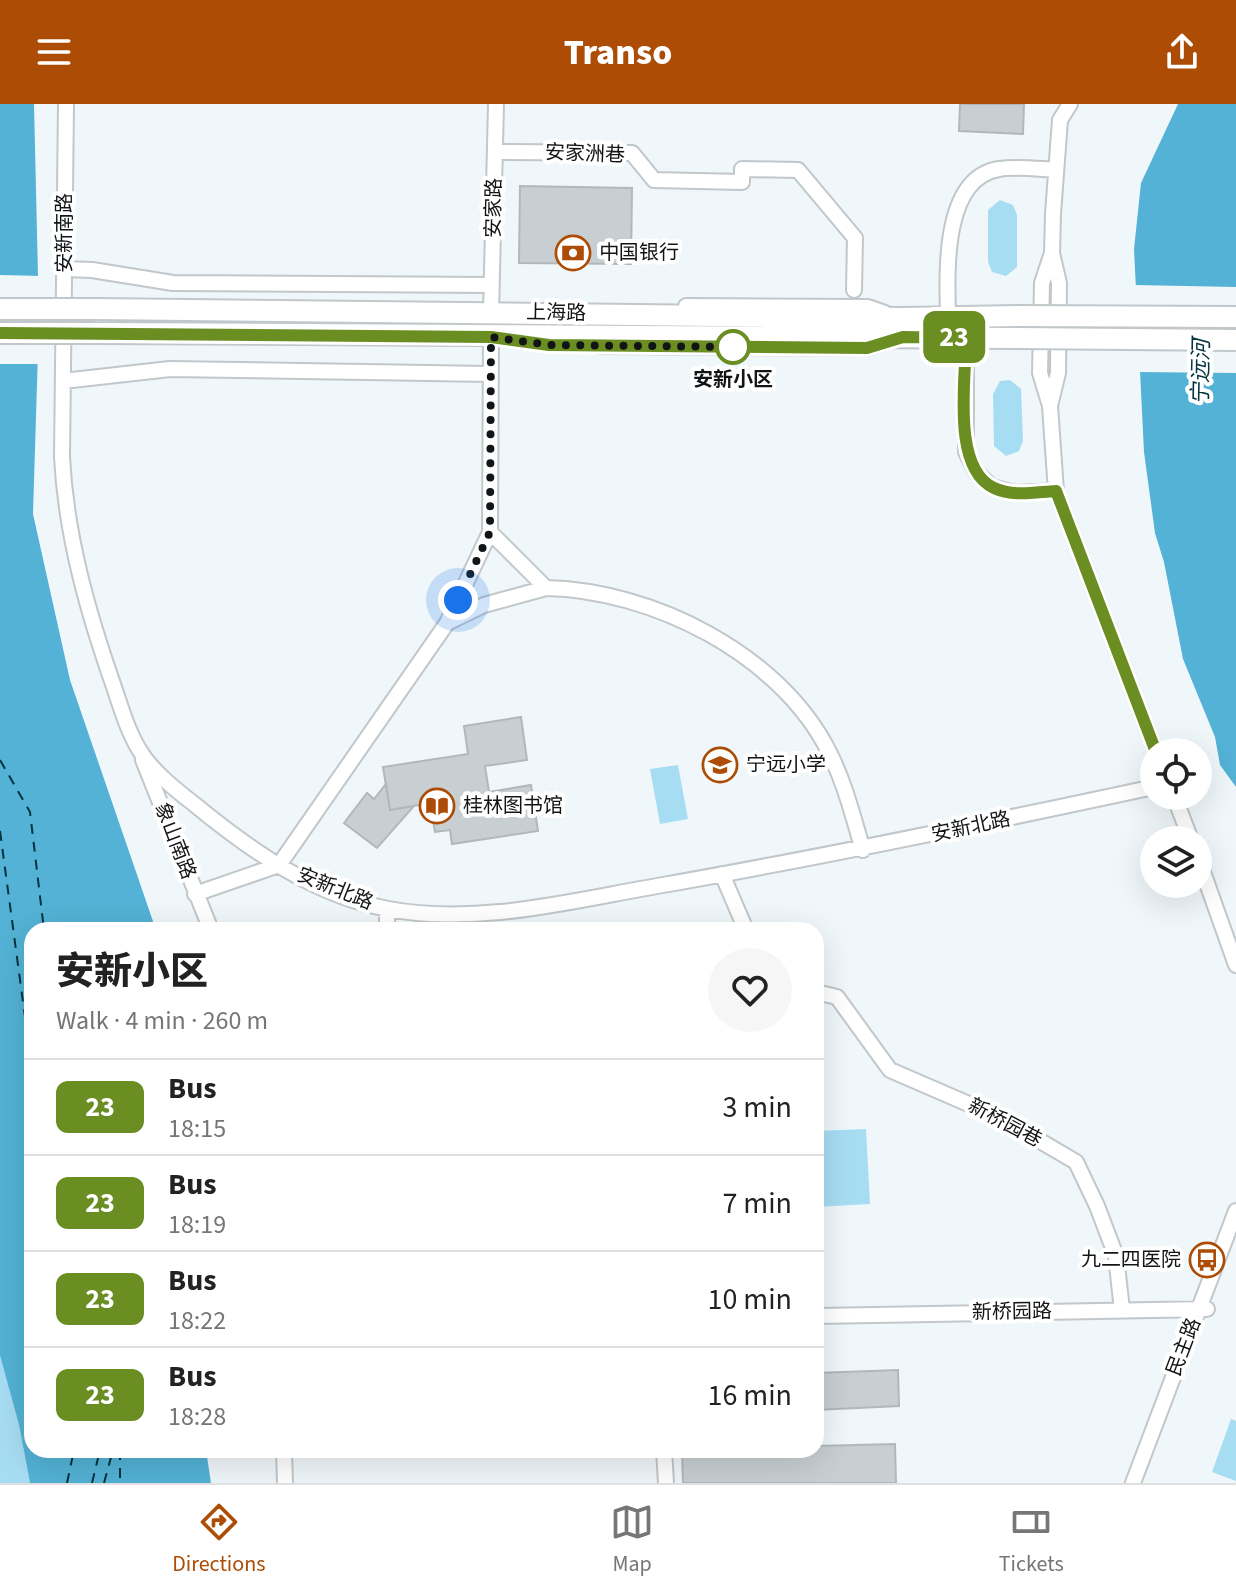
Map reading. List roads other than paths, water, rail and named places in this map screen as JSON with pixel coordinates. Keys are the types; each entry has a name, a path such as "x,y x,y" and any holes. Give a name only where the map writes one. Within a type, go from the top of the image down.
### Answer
{"highway":[{"name":"上海路","path":"0,309 491,313 903,328"},
{"name":"上海路","path":"0,333 491,337 903,328 948,317 1236,317"},
{"path":"903,328 966,338 1236,340"}],"street":[{"name":"安新南路","path":"64,361 66,104"},
{"name":"安家路","path":"491,313 496,104"},
{"path":"1070,104 1060,120 1052,253 1059,283 1058,373 1050,406 1056,491 1151,738"},
{"name":"安家洲巷","path":"495,152 632,153 654,180 742,182 742,169 798,170 855,238 854,290"},
{"path":"948,317 951,233 963,194 978,177 998,169 1056,170"},
{"path":"65,269 92,270 173,283 492,285"},
{"path":"195,894 279,865 447,623 490,532 491,337"},
{"path":"966,338 966,452 976,472 992,487 1014,493 1056,491"},
{"name":"安新北路","path":"64,361 64,504 104,658 140,752 194,804 246,845 349,899 387,909 426,914 498,911 863,850 1140,790"},
{"path":"63,381 170,369 491,374"},
{"path":"490,532 546,588"},
{"path":"447,623 484,605 546,588 580,589 671,616 713,635 754,663 802,712 828,750 846,791 863,850"},
{"name":"象山南路","path":"140,752 207,922"},
{"path":"722,874 743,922"},
{"path":"1212,897 1236,965"},
{"path":"387,909 387,922"},
{"name":"新桥园巷","path":"824,994 837,997 890,1070 1001,1118 1076,1162 1116,1256 1122,1310"},
{"name":"民主路","path":"1143,1483 1236,1211"},
{"name":"民主路","path":"1133,1483 1236,1235"},
{"name":"新桥园路","path":"824,1316 1203,1309"},
{"path":"284,1458 285,1483"},
{"path":"664,1458 666,1483"}],"water":[{"path":"0,104 34,104 39,319 33,514 70,680 153,922 24,922 24,1451 0,1355"},
{"name":"宁远河","path":"1178,104 1236,104 1236,787 1220,765 1215,737 1183,659 1164,562 1155,533 1144,452 1134,249 1141,183"},
{"path":"25,1458 207,1458 211,1483 30,1483"}],"place":[{"name":"中国银行","path":"573,253"},
{"name":"安新小区","path":"733,347"},
{"name":"宁远小学","path":"720,765"},
{"name":"桂林图书馆","path":"437,806"},
{"name":"九二四医院","path":"1207,1260"}]}
